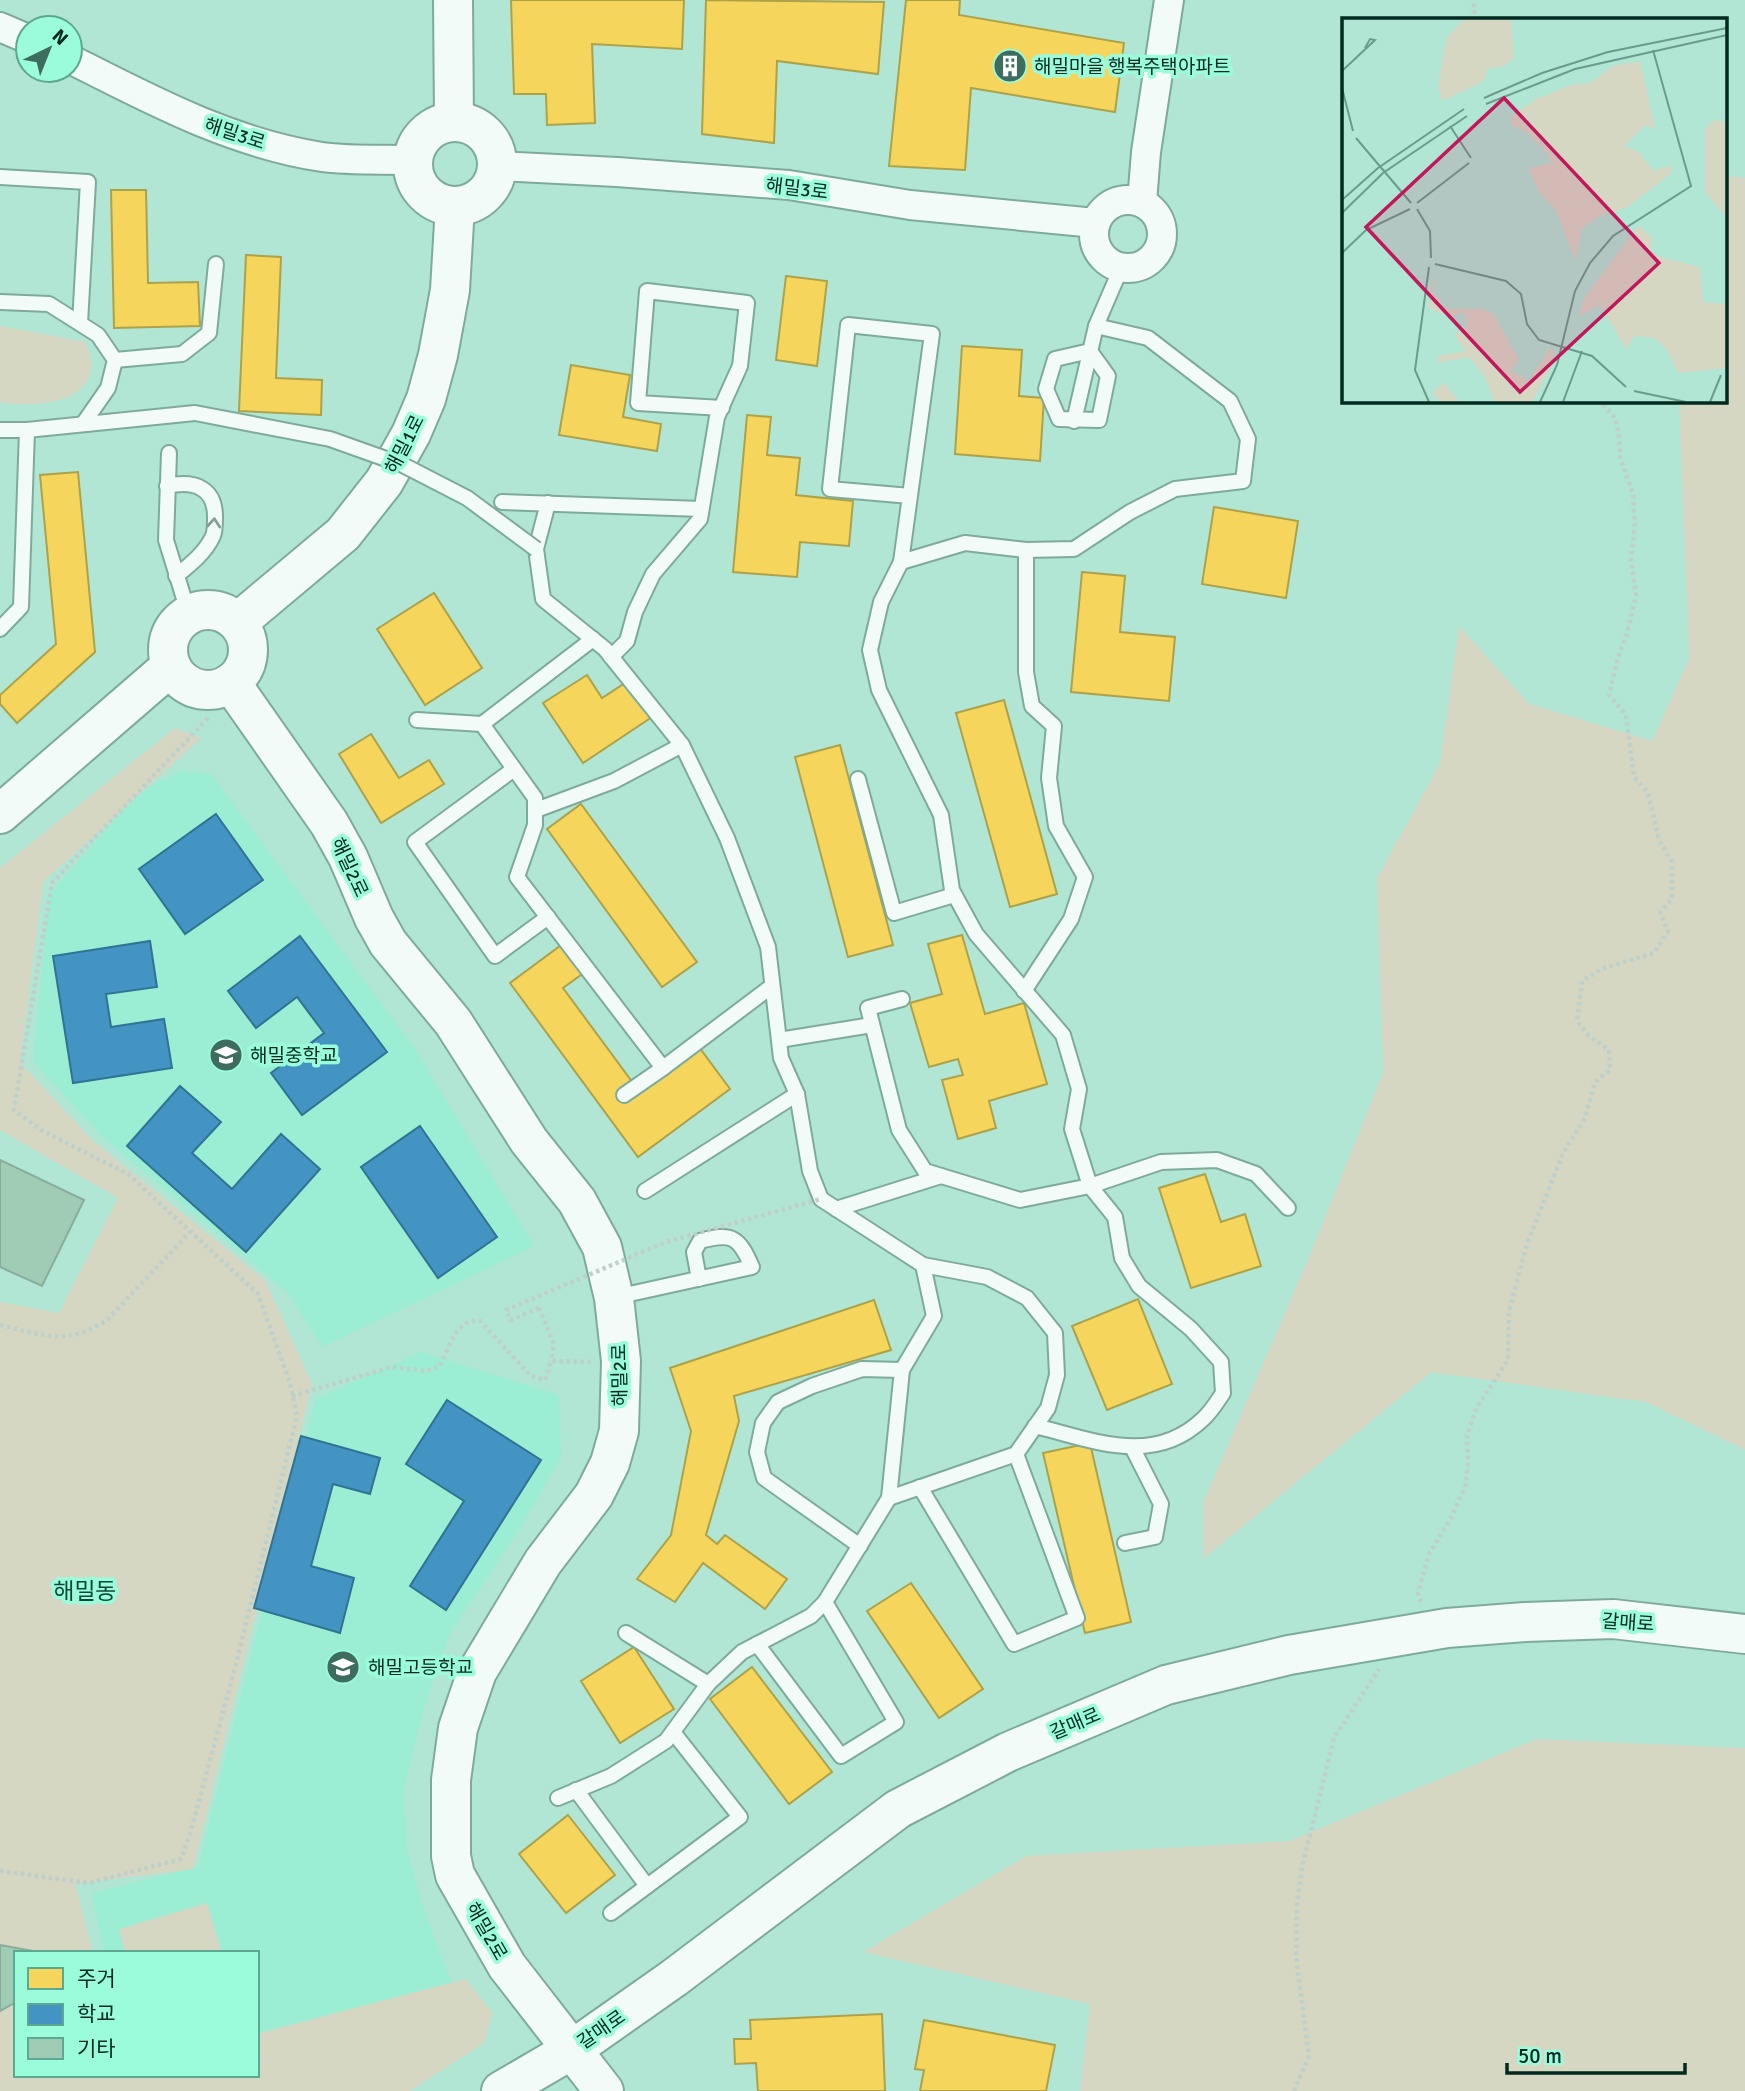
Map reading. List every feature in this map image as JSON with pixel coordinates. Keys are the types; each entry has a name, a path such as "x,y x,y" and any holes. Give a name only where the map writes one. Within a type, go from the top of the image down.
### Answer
{"street":[{"path":"453,0 454,121"},
{"path":"1142,202 1146,152 1169,0"},
{"name":"해밀3로","path":"84,66 179,114 252,141 324,157 413,160"},
{"path":"454,121 480,130 495,152 494,178 479,198 468,204 444,204 424,192 417,183 413,160 415,148 421,138 442,123 454,121"},
{"name":"해밀3로","path":"496,166 789,185 910,205 1095,223"},
{"path":"1119,200 1142,202 1152,208 1162,228 1159,250 1143,265 1121,268 1110,264 1096,246 1093,234 1100,213 1119,200"},
{"name":"해밀1로","path":"238,622 342,534 384,482 411,434 426,399 438,355 450,290 455,205"},
{"path":"208,609 222,612 238,622 248,640 248,654 245,667 231,683 214,691 201,690 188,686 170,667 168,639 174,627 189,615 208,609"},
{"path":"0,814 170,667"},
{"name":"해밀2로","path":"231,683 329,822 388,943 453,1022 529,1141 577,1200 602,1247 614,1298 621,1361 620,1431 610,1463 594,1494 542,1562 477,1672 458,1728 451,1780 451,1856 455,1875 508,1966 604,2091"},
{"name":"갈매로","path":"501,2091 573,2049 674,1978 898,1810 1008,1752 1166,1685 1289,1655 1415,1632 1525,1622 1613,1619 1745,1634"}],"lane":[{"path":"0,177 88,183 80,323"},
{"path":"115,360 182,354 209,333 216,264"},
{"path":"1074,421 1096,326 1121,268"},
{"path":"611,657 627,641 635,612 653,574 700,519 717,417 722,408 740,366 747,303 647,291 638,403 722,408"},
{"path":"0,302 49,303 98,335 115,360 108,388 83,424"},
{"path":"910,496 830,489 848,325 932,334 910,496 901,562 881,602 870,650 879,690 941,815 954,895 976,934 1063,1035 1079,1089 1072,1129 1090,1186 1115,1217 1122,1258 1139,1286 1191,1329 1221,1362 1223,1394 1203,1419 1167,1443 1125,1448 1035,1426"},
{"path":"901,562 965,543 1026,550 1074,549 1130,513 1175,489 1243,481 1248,439 1230,401 1148,338 1096,326"},
{"path":"1090,351 1108,376 1099,420 1059,419 1046,389 1055,359 1090,351"},
{"path":"0,430 27,430 195,413 330,439 403,465 467,498 536,549"},
{"path":"0,629 21,607 27,430"},
{"path":"169,453 166,540 189,615"},
{"path":"167,486 183,483 198,487 211,495 216,506 215,533 200,557 176,576"},
{"path":"502,502 701,509"},
{"path":"548,503 536,549 543,599 611,657 682,745 727,838 768,947 780,1058 797,1094 810,1171 821,1199 923,1265 987,1277 1027,1298 1055,1333 1057,1376 1048,1408 1016,1454 888,1498"},
{"path":"1024,991 1071,919 1086,877 1056,826 1049,778 1054,726 1032,706 1026,672 1026,550"},
{"path":"417,720 482,724 593,639"},
{"path":"482,724 536,798 536,825 517,877 663,1068"},
{"path":"536,810 614,781 682,745"},
{"path":"514,769 415,842 495,956 548,917"},
{"path":"858,779 894,912 954,895"},
{"path":"624,1095 772,986"},
{"path":"902,999 867,1008 899,1130 925,1171 1020,1200 1090,1186 1161,1162 1217,1160 1256,1174 1288,1208"},
{"path":"779,1040 872,1025"},
{"path":"645,1191 797,1094"},
{"path":"836,1209 942,1176"},
{"path":"558,1798 611,1776 666,1741 708,1684 742,1652 811,1616 825,1602 888,1498 902,1370 934,1316 923,1265"},
{"path":"614,1298 699,1279"},
{"path":"860,1546 764,1478 757,1452 763,1423 778,1402 812,1386 862,1369 902,1370"},
{"path":"1125,1543 1155,1537 1161,1504 1132,1447"},
{"path":"920,1487 1014,1644 1077,1618 1016,1454"},
{"path":"757,1644 841,1756 885,1729 895,1722 825,1602"},
{"path":"626,1633 708,1684"},
{"path":"611,1913 740,1818 673,1732"},
{"path":"576,1790 648,1886"}],"path":[{"path":"1470,18 1475,12 1473,0"},
{"path":"1294,2091 1309,2056 1296,1956 1297,1903 1302,1867 1334,1738 1415,1632 1418,1593 1429,1554 1451,1518 1466,1484 1467,1435 1477,1407 1508,1360 1509,1311 1527,1244 1563,1153 1584,1120 1595,1082 1610,1070 1609,1050 1588,1035 1577,1021 1581,981 1601,969 1654,953 1668,931 1660,913 1672,898 1672,863 1659,840 1648,793 1634,777 1626,715 1609,695 1618,657 1628,634 1636,595 1632,560 1635,524 1633,494 1620,457 1615,418 1601,402"},
{"path":"0,1871 89,1882 181,1859 190,1835 236,1664 297,1416 290,1383 258,1294 128,1174 41,1130 14,1110 52,883 209,717"},
{"path":"292,1396 392,1367 426,1371 440,1366 458,1329 474,1320 480,1321 531,1376 545,1381 554,1344 539,1308 510,1320 506,1310 666,1242 821,1199"},
{"path":"0,1325 54,1337 76,1336 93,1329 108,1319 190,1232"},
{"path":"551,1361 595,1362"}],"shaded area":[{"path":"1728,176 1745,178 1745,1450 1646,1402 1431,1372 1203,1559 1203,1503 1312,1250 1383,1073 1377,878 1440,763 1459,626 1529,704 1652,741 1689,659 1679,402 1728,402"},
{"path":"0,326 86,342 91,358 90,374 84,386 59,400 44,403 0,402"},
{"path":"175,728 201,738 43,882 20,1062 91,1139 265,1280 312,1384 193,1869 75,1884 92,1951 14,1951 14,2077 259,2077 259,2033 466,1979 492,2013 484,2043 410,2091 0,2091 0,1302 59,1313 118,1198 0,1130 0,868"},
{"name":"해밀중학교","path":"182,771 211,774 415,1049 534,1246 322,1347 289,1294 101,1136 33,1061 49,895 139,791"},
{"name":"해밀고등학교","path":"421,1352 559,1395 561,1457 520,1528 451,1631 425,1703 403,1791 407,1851 425,1913 451,1982 259,2032 259,1951 104,1951 92,1893 198,1867 315,1399"},
{"path":"1537,1739 1745,1748 1745,2091 1080,2091 1090,2004 863,1952 1026,1856 1289,1841"},
{"path":"207,1903 221,1951 124,1951 119,1929"}],"building: 주거":[{"path":"511,0 684,0 682,49 592,44 595,123 547,125 546,94 514,94"},
{"path":"706,0 884,2 878,74 777,61 774,143 702,134"},
{"name":"해밀마을 행복주택아파트","path":"906,0 960,0 959,15 1124,43 1115,112 971,88 965,170 889,166"},
{"path":"111,190 146,190 148,283 198,282 200,326 114,328"},
{"path":"246,255 281,257 276,378 322,380 321,415 239,411"},
{"path":"786,276 827,281 817,366 776,360"},
{"path":"962,346 1022,350 1019,396 1044,398 1040,461 955,454"},
{"path":"571,365 630,375 623,417 661,424 657,451 559,435"},
{"path":"747,415 771,417 767,455 800,458 796,495 853,501 849,546 800,542 797,577 733,572"},
{"path":"78,472 95,652 17,723 0,704 0,695 56,644 40,475"},
{"path":"1214,507 1298,521 1286,598 1202,584"},
{"path":"1082,572 1125,576 1120,632 1175,637 1169,701 1071,692"},
{"path":"434,593 482,668 425,705 377,629"},
{"path":"587,675 602,698 628,681 652,717 583,763 543,703"},
{"path":"1004,700 1057,894 1010,907 956,713"},
{"path":"371,734 399,778 429,760 444,784 381,823 339,754"},
{"path":"840,745 893,945 848,957 795,757"},
{"path":"581,804 697,962 662,987 547,829"},
{"path":"962,935 985,1014 1024,1003 1047,1084 989,1101 996,1128 958,1139 942,1080 963,1075 958,1059 929,1067 910,1003 942,994 928,944"},
{"path":"564,943 585,972 563,988 636,1087 696,1043 730,1089 638,1157 510,983"},
{"path":"1205,1174 1221,1222 1245,1214 1261,1266 1191,1288 1159,1188"},
{"path":"1138,1299 1172,1384 1107,1410 1072,1326"},
{"path":"874,1300 891,1350 734,1396 739,1421 706,1535 717,1544 725,1535 787,1579 765,1609 703,1563 675,1602 637,1579 671,1535 691,1431 670,1368"},
{"path":"1090,1443 1131,1622 1085,1633 1043,1453"},
{"path":"911,1583 983,1689 939,1718 867,1611"},
{"path":"634,1647 674,1709 620,1743 581,1681"},
{"path":"752,1667 832,1772 789,1804 710,1699"},
{"path":"568,1815 615,1875 566,1913 519,1854"},
{"path":"882,2014 885,2091 758,2091 756,2063 735,2064 734,2039 751,2039 750,2020"},
{"path":"924,2020 1055,2045 1046,2091 920,2091 924,2070 915,2069"}],"building: 학교":[{"path":"216,814 263,880 185,934 139,869"},
{"path":"300,936 387,1052 302,1115 271,1073 324,1033 297,997 256,1028 228,991"},
{"path":"150,941 157,987 106,994 111,1027 164,1019 172,1068 73,1083 53,956"},
{"path":"180,1086 221,1122 192,1153 232,1189 281,1134 320,1169 246,1252 127,1146"},
{"path":"420,1126 497,1237 438,1278 361,1167"},
{"path":"447,1400 541,1460 446,1610 410,1586 464,1501 406,1464"},
{"path":"301,1436 380,1458 370,1494 333,1484 311,1566 354,1578 340,1633 254,1608"}],"building: 기타":[{"path":"0,1160 84,1200 42,1286 0,1267"},
{"path":"0,1945 33,1951 14,1951 14,2003 0,2011"}],"place":[{"name":"해밀마을 행복주택아파트","path":"1010,66"},
{"name":"해밀중학교","path":"226,1055"},
{"name":"해밀고등학교","path":"343,1667"}],"district":[{"name":"해밀동","path":"85,1591"}]}
